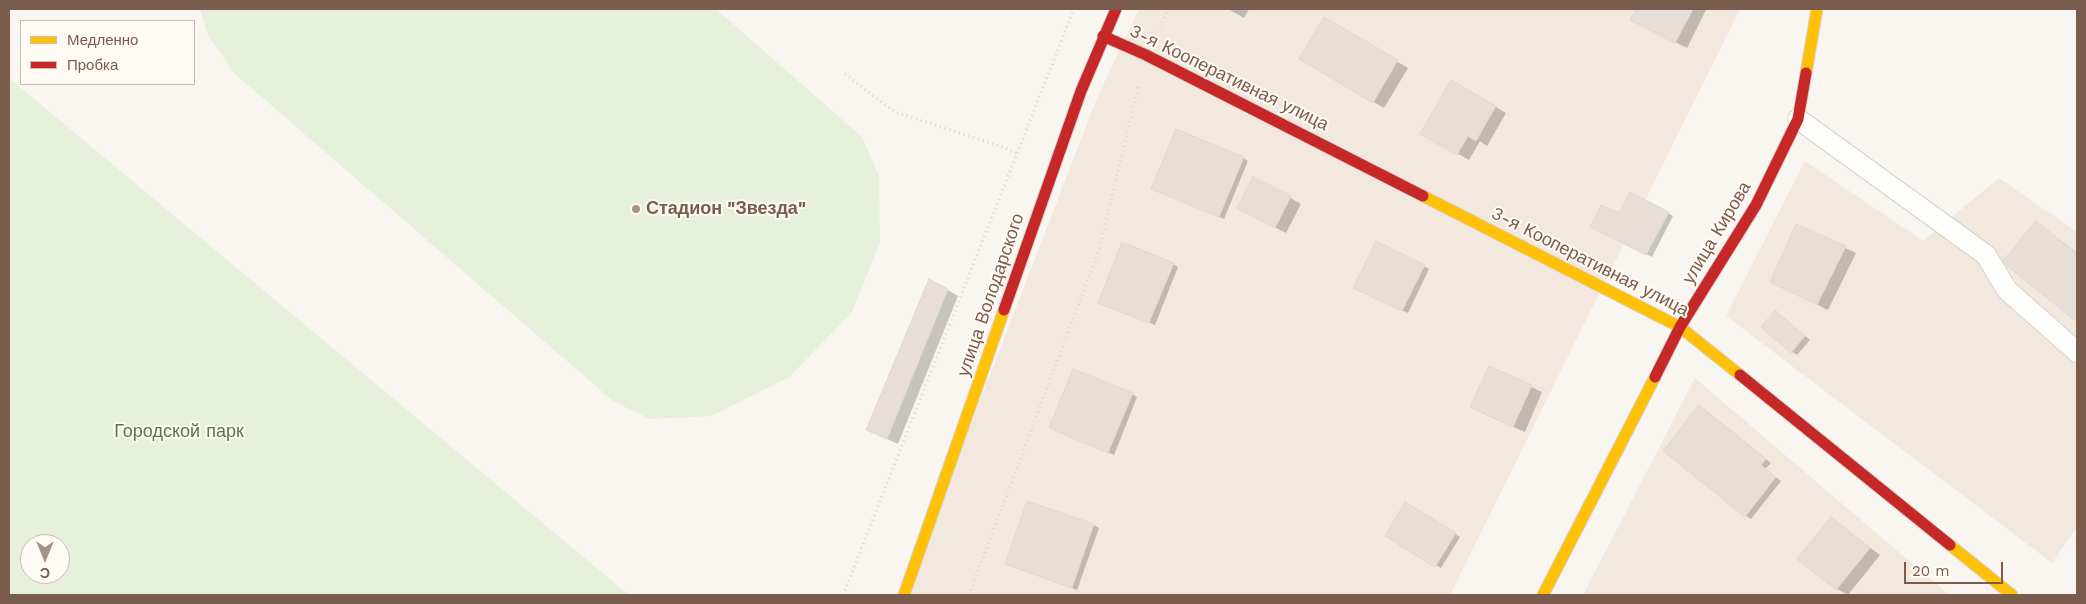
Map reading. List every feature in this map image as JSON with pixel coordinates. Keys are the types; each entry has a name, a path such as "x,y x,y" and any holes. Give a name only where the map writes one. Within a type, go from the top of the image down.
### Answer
{"street":[{"name":"улица Володарского","path":"904,595 1081,91 1116,9"},
{"name":"улица Кирова","path":"1543,595 1680,327 1756,205 1798,119 1817,9"},
{"name":"3-я Кооперативная улица","path":"1103,36 1146,55 1680,327 2012,595"}],"lane":[{"path":"1798,119 1986,255 2007,290 2077,352"}],"path":[{"path":"843,595 1074,9"},
{"path":"969,595 1099,250 1146,55 1168,9"},
{"path":"845,74 895,112 1006,148 1016,154"}],"shaded area":[{"path":"1139,9 1740,9 1450,595 905,595 1097,98"},
{"path":"1805,161 1923,241 1999,178 2077,232 2077,527 2052,563 1726,316"},
{"path":"1695,378 1949,595 1583,595"}],"green space":[{"name":"Стадион \"Звезда\"","path":"200,9 716,9 862,137 879,176 880,243 852,312 789,377 711,416 650,419 613,401 235,74 209,37"},
{"name":"Городской парк","path":"9,78 629,595 9,595"}],"building":[{"path":"1636,9 1693,9 1675,43 1630,20"},
{"path":"1324,17 1398,60 1373,103 1299,59"},
{"path":"1451,80 1496,106 1476,141 1468,136 1457,155 1420,134"},
{"path":"1176,129 1244,157 1219,217 1151,189"},
{"path":"1253,177 1291,196 1275,228 1237,208"},
{"path":"1630,192 1669,212 1646,255 1590,227 1601,205 1619,213"},
{"path":"2036,221 2077,254 2077,322 2002,262"},
{"path":"1796,224 1846,246 1817,305 1770,282"},
{"path":"1376,241 1425,265 1402,311 1353,288"},
{"path":"1122,242 1174,263 1149,323 1098,303"},
{"path":"929,279 948,289 887,439 866,430"},
{"path":"1775,310 1805,336 1791,353 1761,327"},
{"path":"1489,366 1532,385 1513,427 1470,407"},
{"path":"1073,369 1133,393 1108,453 1049,428"},
{"path":"1699,405 1766,459 1761,465 1776,477 1745,517 1663,451"},
{"path":"1027,501 1094,524 1072,588 1005,564"},
{"path":"1405,502 1456,533 1435,567 1385,536"},
{"path":"1831,517 1870,548 1836,590 1797,559"}],"traffic: slow":[{"path":"1806,73 1817,9"},
{"path":"1423,196 1680,327 1740,375"},
{"path":"904,595 1004,310"},
{"path":"1543,595 1655,377"},
{"path":"1950,545 2012,595"}],"traffic: jam":[{"path":"1004,310 1081,91 1116,9"},
{"path":"1103,36 1146,55 1423,196"},
{"path":"1655,377 1680,327 1756,205 1798,119 1806,73"},
{"path":"1740,375 1950,545"}],"place":[{"name":"Стадион \"Звезда\"","path":"636,209"}]}
